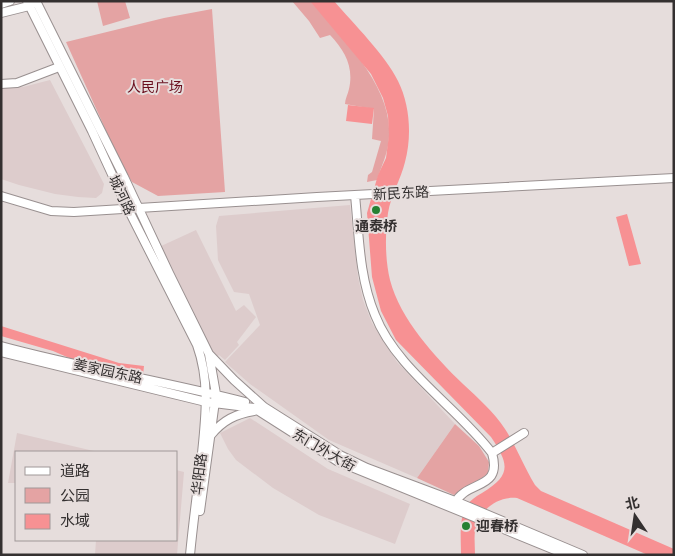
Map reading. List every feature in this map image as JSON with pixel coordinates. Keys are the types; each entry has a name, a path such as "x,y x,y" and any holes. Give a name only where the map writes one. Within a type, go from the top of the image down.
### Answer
{"main road":[{"path":"1,4 10,1"},
{"path":"1,13 33,2"},
{"name":"城河路","path":"33,2 59,66 197,345 204,365 206,392"},
{"name":"城河路","path":"33,2 139,209 209,354 253,398"},
{"path":"1,84 17,83 59,66"},
{"name":"新民东路","path":"1,196 51,210 74,212 674,178"},
{"path":"359,195 362,271 375,316 388,340 410,367 493,452 495,470 492,476 461,495 458,506"},
{"name":"姜家园东路","path":"1,346 46,358 206,392 215,398"},
{"name":"姜家园东路","path":"1,352 206,402 215,398"},
{"name":"城河路","path":"209,354 215,398"},
{"name":"华阳路","path":"190,555 206,421 206,392"},
{"name":"华阳路","path":"194,555 215,398"},
{"name":"东门外大街","path":"215,398 260,409"},
{"name":"东门外大街","path":"253,398 260,409 337,462 488,518"},
{"path":"210,436 220,424 233,416 260,409"},
{"path":"493,452 524,434"},
{"path":"488,518 567,555"},
{"path":"488,518 583,555"}],"shaded area":[{"path":"50,80 104,184 102,193 96,198 55,194 1,179 1,87 23,87"},
{"path":"350,205 358,277 363,300 372,323 397,362 455,424 417,478 329,440 250,384 225,362 260,325 249,294 234,292 218,260 216,226 219,216"},
{"path":"196,230 236,311 244,305 256,317 237,342 239,345 225,360 219,355 217,357 209,349 159,247"},
{"path":"250,418 328,469 410,504 395,544 319,515 273,488 236,460 220,433"},
{"path":"17,433 94,451 15,451 15,483 8,483"},
{"path":"178,470 184,472 177,555 95,555 96,541 178,541"}],"green space":[{"path":"97,1 125,1 130,18 103,26"},
{"path":"292,1 311,1 363,63 383,99 388,118 389,137 386,154 377,180 367,182 368,175 372,172 381,141 372,139 374,109 345,104 350,74 344,53 330,35 320,38"},
{"name":"人民广场","path":"212,9 225,192 158,196 132,182 122,166 66,42 164,18"},
{"path":"455,424 479,446 489,462 488,474 454,495 417,478"}],"water":[{"path":"310,1 334,1 386,61 402,90 409,121 409,142 403,168 389,206 386,247 390,280 395,295 410,323 430,350 486,405 501,423 535,485 541,491 674,549 674,555 648,555 517,498 509,498 496,502 480,517 475,531 475,555 461,555 461,525 465,508 472,499 492,487 499,480 503,474 504,462 491,437 396,340 381,311 372,277 367,213 378,175 386,158 389,135 388,116 383,98 371,74"},
{"path":"348,105 374,108 372,124 346,121"},
{"path":"627,214 641,264 629,266 616,217"},
{"path":"1,326 119,363 144,366 143,375 74,360 53,351 1,336"}],"place":[{"name":"通泰桥","path":"376,210"},
{"name":"迎春桥","path":"466,526"}]}
